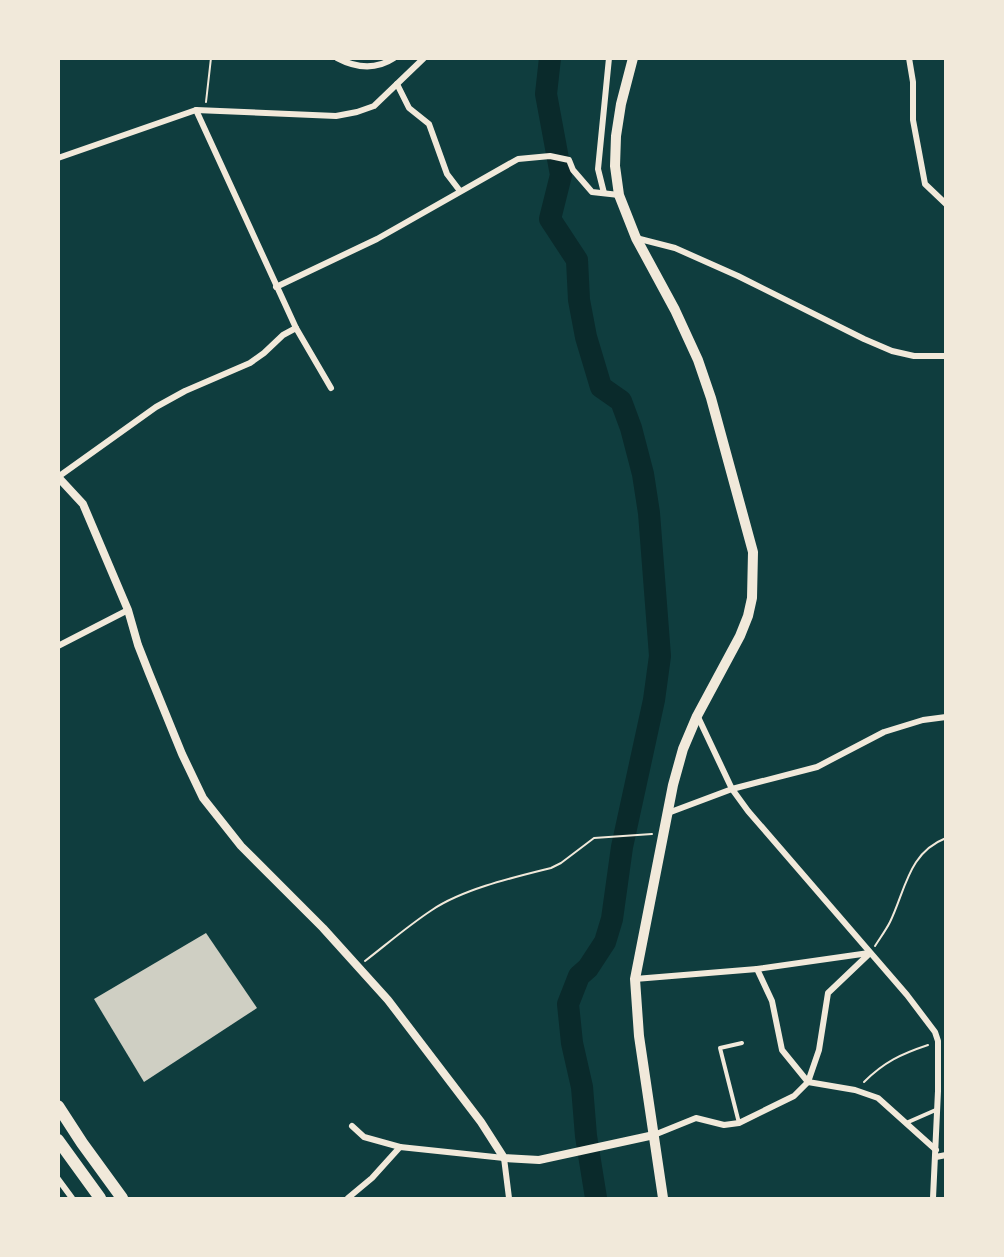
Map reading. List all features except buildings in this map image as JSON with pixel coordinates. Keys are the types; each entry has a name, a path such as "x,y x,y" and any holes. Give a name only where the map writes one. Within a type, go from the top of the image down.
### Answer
{"highway":[{"path":"58,1106 122,1198"},
{"path":"58,1140 100,1198"}],"main road":[{"path":"633,58 621,104 616,136 615,166 619,195 636,238 675,310 698,360 711,398 753,552 752,598 748,616 740,636 697,716 683,749 673,785 635,979 639,1036 663,1198"}],"street":[{"path":"337,58 356,66 384,65 394,58"},
{"path":"58,158 196,110 336,116 374,106 424,58"},
{"path":"604,193 598,169 609,58"},
{"path":"909,58 913,82 913,120 925,184 945,204"},
{"path":"397,84 409,108 429,124 447,174 460,191"},
{"path":"196,110 276,287 296,328 331,388"},
{"path":"276,287 377,239 518,159 549,156 569,160 573,170 592,192 619,195"},
{"path":"636,238 675,248 892,351 915,356 945,356"},
{"path":"296,328 283,335 250,363 184,391 156,407 59,477 83,504 128,610 153,684 203,798 241,846 323,928 388,1000 481,1122 504,1158 509,1198"},
{"path":"58,646 128,610"},
{"path":"697,716 732,789 748,811 907,995 935,1032 938,1041 938,1109 933,1198"},
{"path":"668,813 732,789 817,767 884,732 923,720 945,717"},
{"path":"635,979 757,969 870,953"},
{"path":"352,1126 364,1137 400,1147 540,1160 654,1135 696,1118 724,1125 739,1123 794,1096 808,1082 819,1050 828,993 870,953"},
{"path":"757,969 772,1002 782,1050 808,1082 855,1090 878,1098 936,1153 945,1155"},
{"path":"938,1041 945,1039"},
{"path":"348,1198 372,1178 400,1147"},
{"path":"58,1179 72,1198"}],"lane":[{"path":"739,1123 720,1048 742,1043"},
{"path":"905,1124 938,1109"}],"path":[{"path":"205,111 211,58"},
{"path":"358,966 433,909 449,901 491,885 551,868 594,838 663,833"},
{"path":"870,953 889,924 911,866 924,851 945,838"},
{"path":"855,1090 878,1069 900,1055 938,1041"}],"waterway":[{"path":"550,58 546,94 561,175 550,219 577,260 579,300 586,337 601,387 621,401 643,474 649,513 660,656 654,700 622,847 612,919 605,942 588,968 579,976 568,1004 572,1043 582,1087 586,1136 596,1198"}]}
